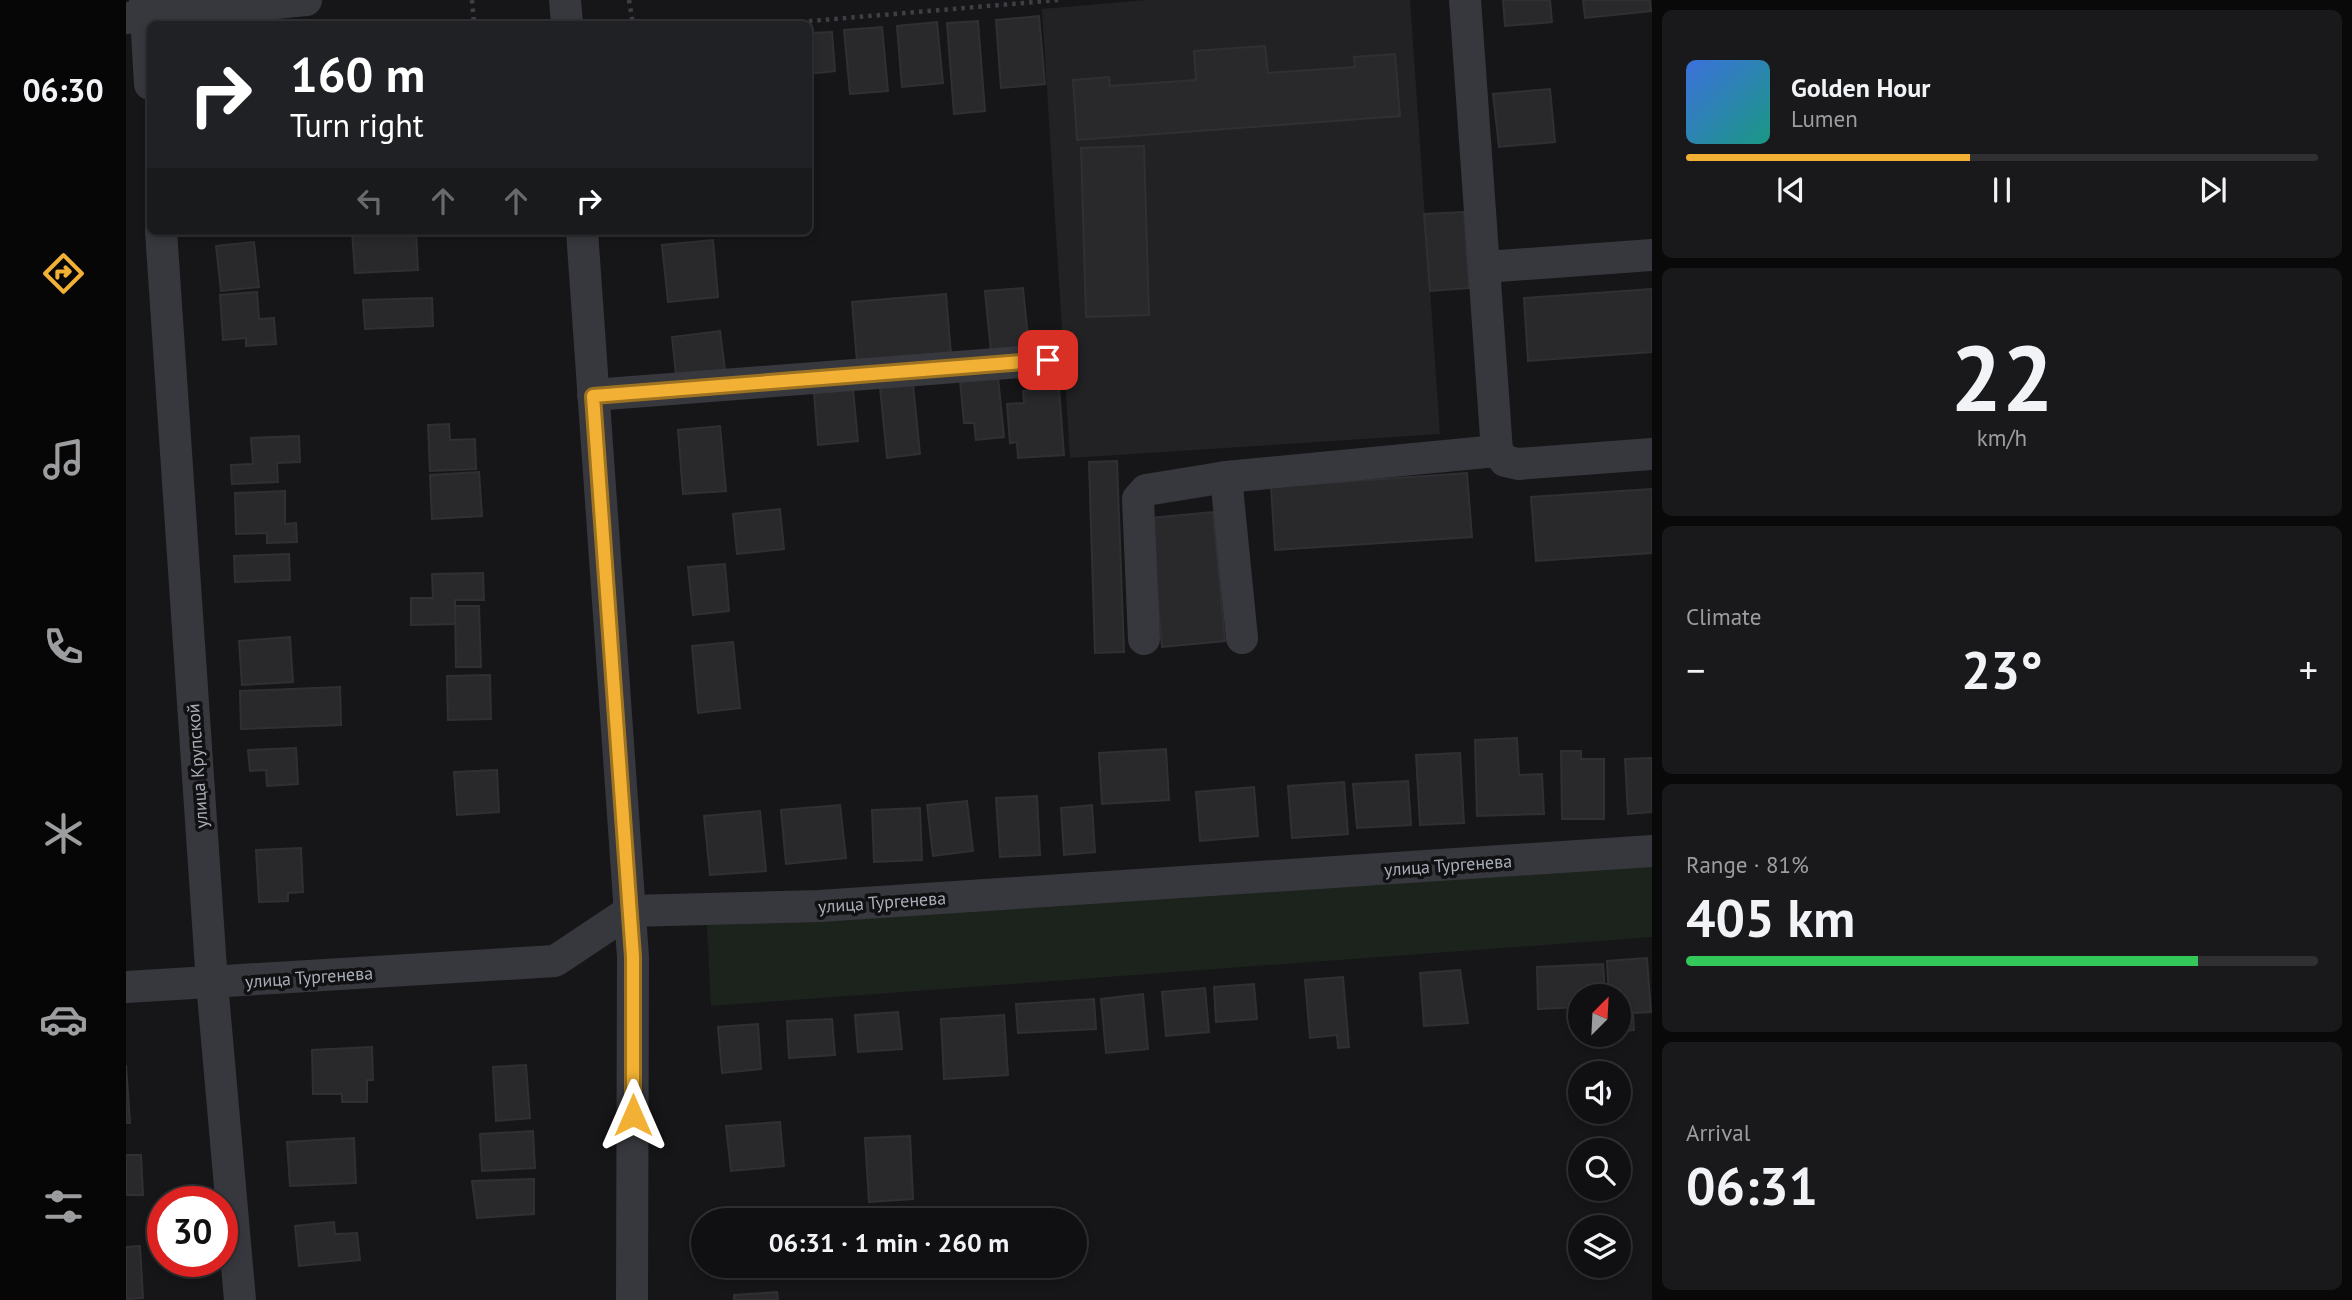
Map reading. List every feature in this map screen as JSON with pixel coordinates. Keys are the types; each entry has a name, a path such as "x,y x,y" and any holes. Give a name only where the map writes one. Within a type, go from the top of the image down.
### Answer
{"street":[{"path":"147,64 139,12 306,0"},
{"path":"565,0 567,21"},
{"path":"1465,0 1497,451 1505,461 1518,464 1652,454"},
{"name":"улица Крупской","path":"161,235 212,983 240,1300"},
{"path":"582,235 633,957 632,1300"},
{"path":"1485,267 1652,256"},
{"path":"593,396 1048,360"},
{"path":"1144,639 1138,499 1146,491 1226,477 1497,451"},
{"path":"1226,477 1242,638"},
{"name":"улица Тургенева","path":"126,987 555,961 630,911 819,906 1652,851"}],"path":[{"path":"472,0 474,21"},
{"path":"629,0 633,21"},
{"path":"810,21 1059,0"}],"shaded area":[{"path":"1146,0 1410,0 1440,434 1070,458 1042,9"},
{"path":"1652,863 1652,937 711,1006 707,925"}],"building":[{"path":"1503,0 1550,0 1552,22 1505,26"},
{"path":"1583,0 1650,0 1651,11 1585,18"},
{"path":"1039,16 1045,84 1001,88 996,20"},
{"path":"978,21 985,111 954,114 947,23"},
{"path":"937,22 943,83 902,87 897,26"},
{"path":"882,27 888,91 850,94 844,30"},
{"path":"832,32 835,71 812,74 812,33"},
{"path":"1265,46 1268,73 1355,67 1354,57 1395,54 1400,116 1077,140 1073,80 1109,77 1110,86 1196,80 1194,51"},
{"path":"1550,89 1555,142 1499,147 1493,94"},
{"path":"1144,146 1149,315 1086,317 1081,148"},
{"path":"1464,212 1469,288 1430,291 1424,214"},
{"path":"352,235 416,235 418,270 355,273"},
{"path":"713,240 718,297 668,302 662,245"},
{"path":"254,242 259,287 221,291 216,246"},
{"path":"1023,288 1029,348 991,352 985,291"},
{"path":"1652,289 1652,352 1528,361 1524,298"},
{"path":"257,292 259,319 274,318 276,344 246,346 246,338 223,340 220,295"},
{"path":"946,294 951,354 857,362 852,302"},
{"path":"432,298 433,326 365,329 363,300"},
{"path":"720,331 725,370 676,375 672,337"},
{"path":"998,377 1004,437 976,440 974,423 964,423 960,380"},
{"path":"913,384 920,454 887,458 880,387"},
{"path":"1059,388 1064,455 1018,458 1017,442 1010,443 1007,404 1024,403 1023,391"},
{"path":"853,389 858,441 818,445 814,393"},
{"path":"449,424 450,440 475,439 476,469 430,471 428,425"},
{"path":"720,426 726,491 683,494 678,430"},
{"path":"299,436 300,462 277,463 278,482 232,484 231,465 253,464 251,438"},
{"path":"1117,461 1124,652 1095,653 1089,462"},
{"path":"479,472 482,516 432,519 430,475"},
{"path":"1467,473 1472,537 1275,550 1271,487"},
{"path":"1652,489 1652,553 1536,561 1531,497"},
{"path":"285,491 285,524 296,523 297,542 267,543 267,533 236,534 235,493"},
{"path":"780,509 784,549 737,554 733,514"},
{"path":"1213,512 1225,641 1162,647 1150,518"},
{"path":"289,554 290,580 235,582 234,556"},
{"path":"725,564 729,611 693,615 688,567"},
{"path":"483,573 484,600 455,600 455,624 411,625 411,598 433,598 432,574"},
{"path":"455,606 479,606 481,667 456,667"},
{"path":"290,637 293,682 242,685 239,641"},
{"path":"733,642 740,708 698,713 692,646"},
{"path":"490,675 491,719 448,720 447,676"},
{"path":"340,687 341,725 241,729 240,691"},
{"path":"1517,738 1519,775 1542,774 1544,814 1477,816 1475,740"},
{"path":"296,748 298,784 267,786 266,770 250,771 248,750"},
{"path":"1166,749 1169,800 1102,804 1099,753"},
{"path":"1561,751 1581,751 1581,759 1604,759 1604,819 1562,819"},
{"path":"1460,753 1464,823 1420,825 1416,755"},
{"path":"1652,758 1652,812 1628,814 1625,759"},
{"path":"497,770 499,812 457,815 454,772"},
{"path":"1408,781 1411,825 1357,828 1353,784"},
{"path":"1344,782 1348,834 1292,838 1288,786"},
{"path":"1254,787 1258,836 1200,841 1196,792"},
{"path":"1037,796 1040,855 1000,857 996,798"},
{"path":"967,801 973,851 933,856 927,805"},
{"path":"840,805 846,858 786,864 781,810"},
{"path":"1092,805 1095,852 1064,855 1061,808"},
{"path":"920,808 922,860 874,862 872,810"},
{"path":"760,811 766,871 710,875 704,816"},
{"path":"301,848 303,892 288,893 288,901 259,902 256,850"},
{"path":"1647,958 1651,1012 1633,1013 1634,1030 1631,1030 1631,984 1608,984 1607,961"},
{"path":"1603,964 1604,984 1568,984 1568,1008 1538,1009 1537,967"},
{"path":"1460,970 1468,1023 1424,1026 1420,973"},
{"path":"1343,977 1349,1047 1338,1048 1337,1035 1310,1038 1305,980"},
{"path":"1254,984 1257,1019 1216,1022 1214,987"},
{"path":"1205,988 1209,1032 1166,1036 1162,992"},
{"path":"1143,994 1148,1049 1106,1053 1101,999"},
{"path":"1094,999 1096,1029 1018,1033 1016,1004"},
{"path":"898,1012 902,1049 858,1052 855,1015"},
{"path":"1004,1015 1008,1075 944,1079 941,1019"},
{"path":"832,1019 835,1055 789,1058 787,1021"},
{"path":"758,1024 761,1069 722,1073 718,1027"},
{"path":"372,1047 373,1080 367,1080 367,1102 342,1102 342,1094 313,1094 312,1050"},
{"path":"126,1065 130,1123 126,1123"},
{"path":"526,1065 530,1118 496,1121 493,1067"},
{"path":"780,1122 784,1166 731,1171 726,1126"},
{"path":"533,1131 535,1168 482,1171 480,1134"},
{"path":"910,1136 913,1199 869,1202 865,1138"},
{"path":"354,1138 356,1183 290,1186 287,1142"},
{"path":"126,1155 141,1155 143,1195 126,1195"},
{"path":"534,1179 534,1214 477,1218 472,1181"},
{"path":"334,1222 335,1234 357,1233 360,1260 299,1266 295,1226"},
{"path":"140,1246 143,1298 126,1299 126,1247"},
{"path":"777,1292 778,1300 734,1300 734,1295"}],"route":[{"path":"633,1115 633,957 593,396 1048,360"}]}
